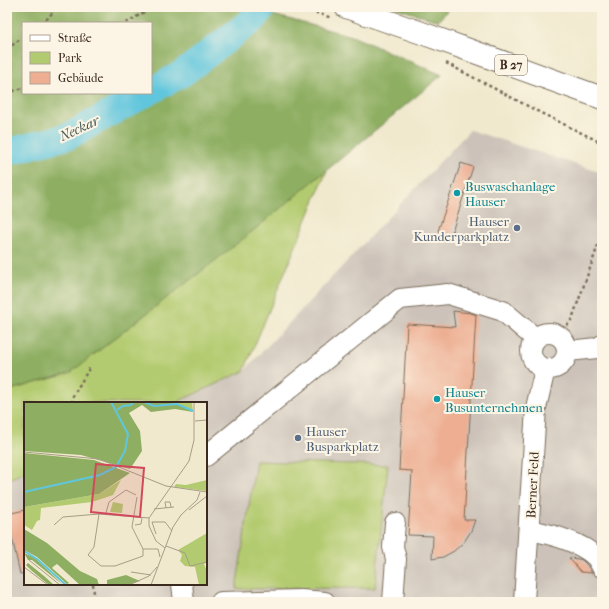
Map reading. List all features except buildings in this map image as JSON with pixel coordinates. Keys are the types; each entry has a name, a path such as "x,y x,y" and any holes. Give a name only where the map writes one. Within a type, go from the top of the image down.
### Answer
{"main road":[{"name":"B 27","path":"346,7 602,98"}],"street":[{"path":"207,455 400,299 448,294 503,311 536,338"},
{"path":"553,333 563,343 567,357 561,366 551,370 546,369 540,367 532,359 532,343 541,335 553,333"},
{"path":"563,343 597,348 602,345"},
{"name":"Berner Feld","path":"524,602 536,408 546,369"},
{"path":"393,602 396,559 393,547 395,523"},
{"path":"529,530 544,532 578,544 596,557 602,567"},
{"path":"182,585 184,602"},
{"path":"221,602 301,600 325,602"}],"path":[{"path":"42,22 48,18 57,7"},
{"path":"128,22 153,7"},
{"path":"7,49 22,37"},
{"path":"443,61 539,112 602,143"},
{"path":"7,92 22,88"},
{"path":"563,343 602,234"},
{"path":"72,402 73,396 90,366"},
{"path":"93,585 95,602"}],"shaded area":[{"path":"470,130 602,173 602,602 7,602 7,480 24,472 24,585 207,585 207,402 177,402 244,371"}],"green space":[{"path":"7,7 243,7 352,36 442,75 248,235 70,373 7,391"},
{"path":"393,7 450,7 438,21"},
{"path":"328,168 244,371 177,402 24,402 24,472 7,480 7,391 70,373"},
{"path":"256,461 388,465 375,588 236,589"}],"waterway":[{"name":"Neckar","path":"152,90 183,73 255,18 263,7"},
{"name":"Neckar","path":"7,152 69,136 145,94"}],"place":[{"name":"Buswaschanlage Hauser","path":"457,193"},
{"name":"Hauser Kunderparkplatz","path":"517,228"},
{"name":"Hauser Busunternehmen","path":"437,399"},
{"name":"Hauser Busparkplatz","path":"298,438"}]}
